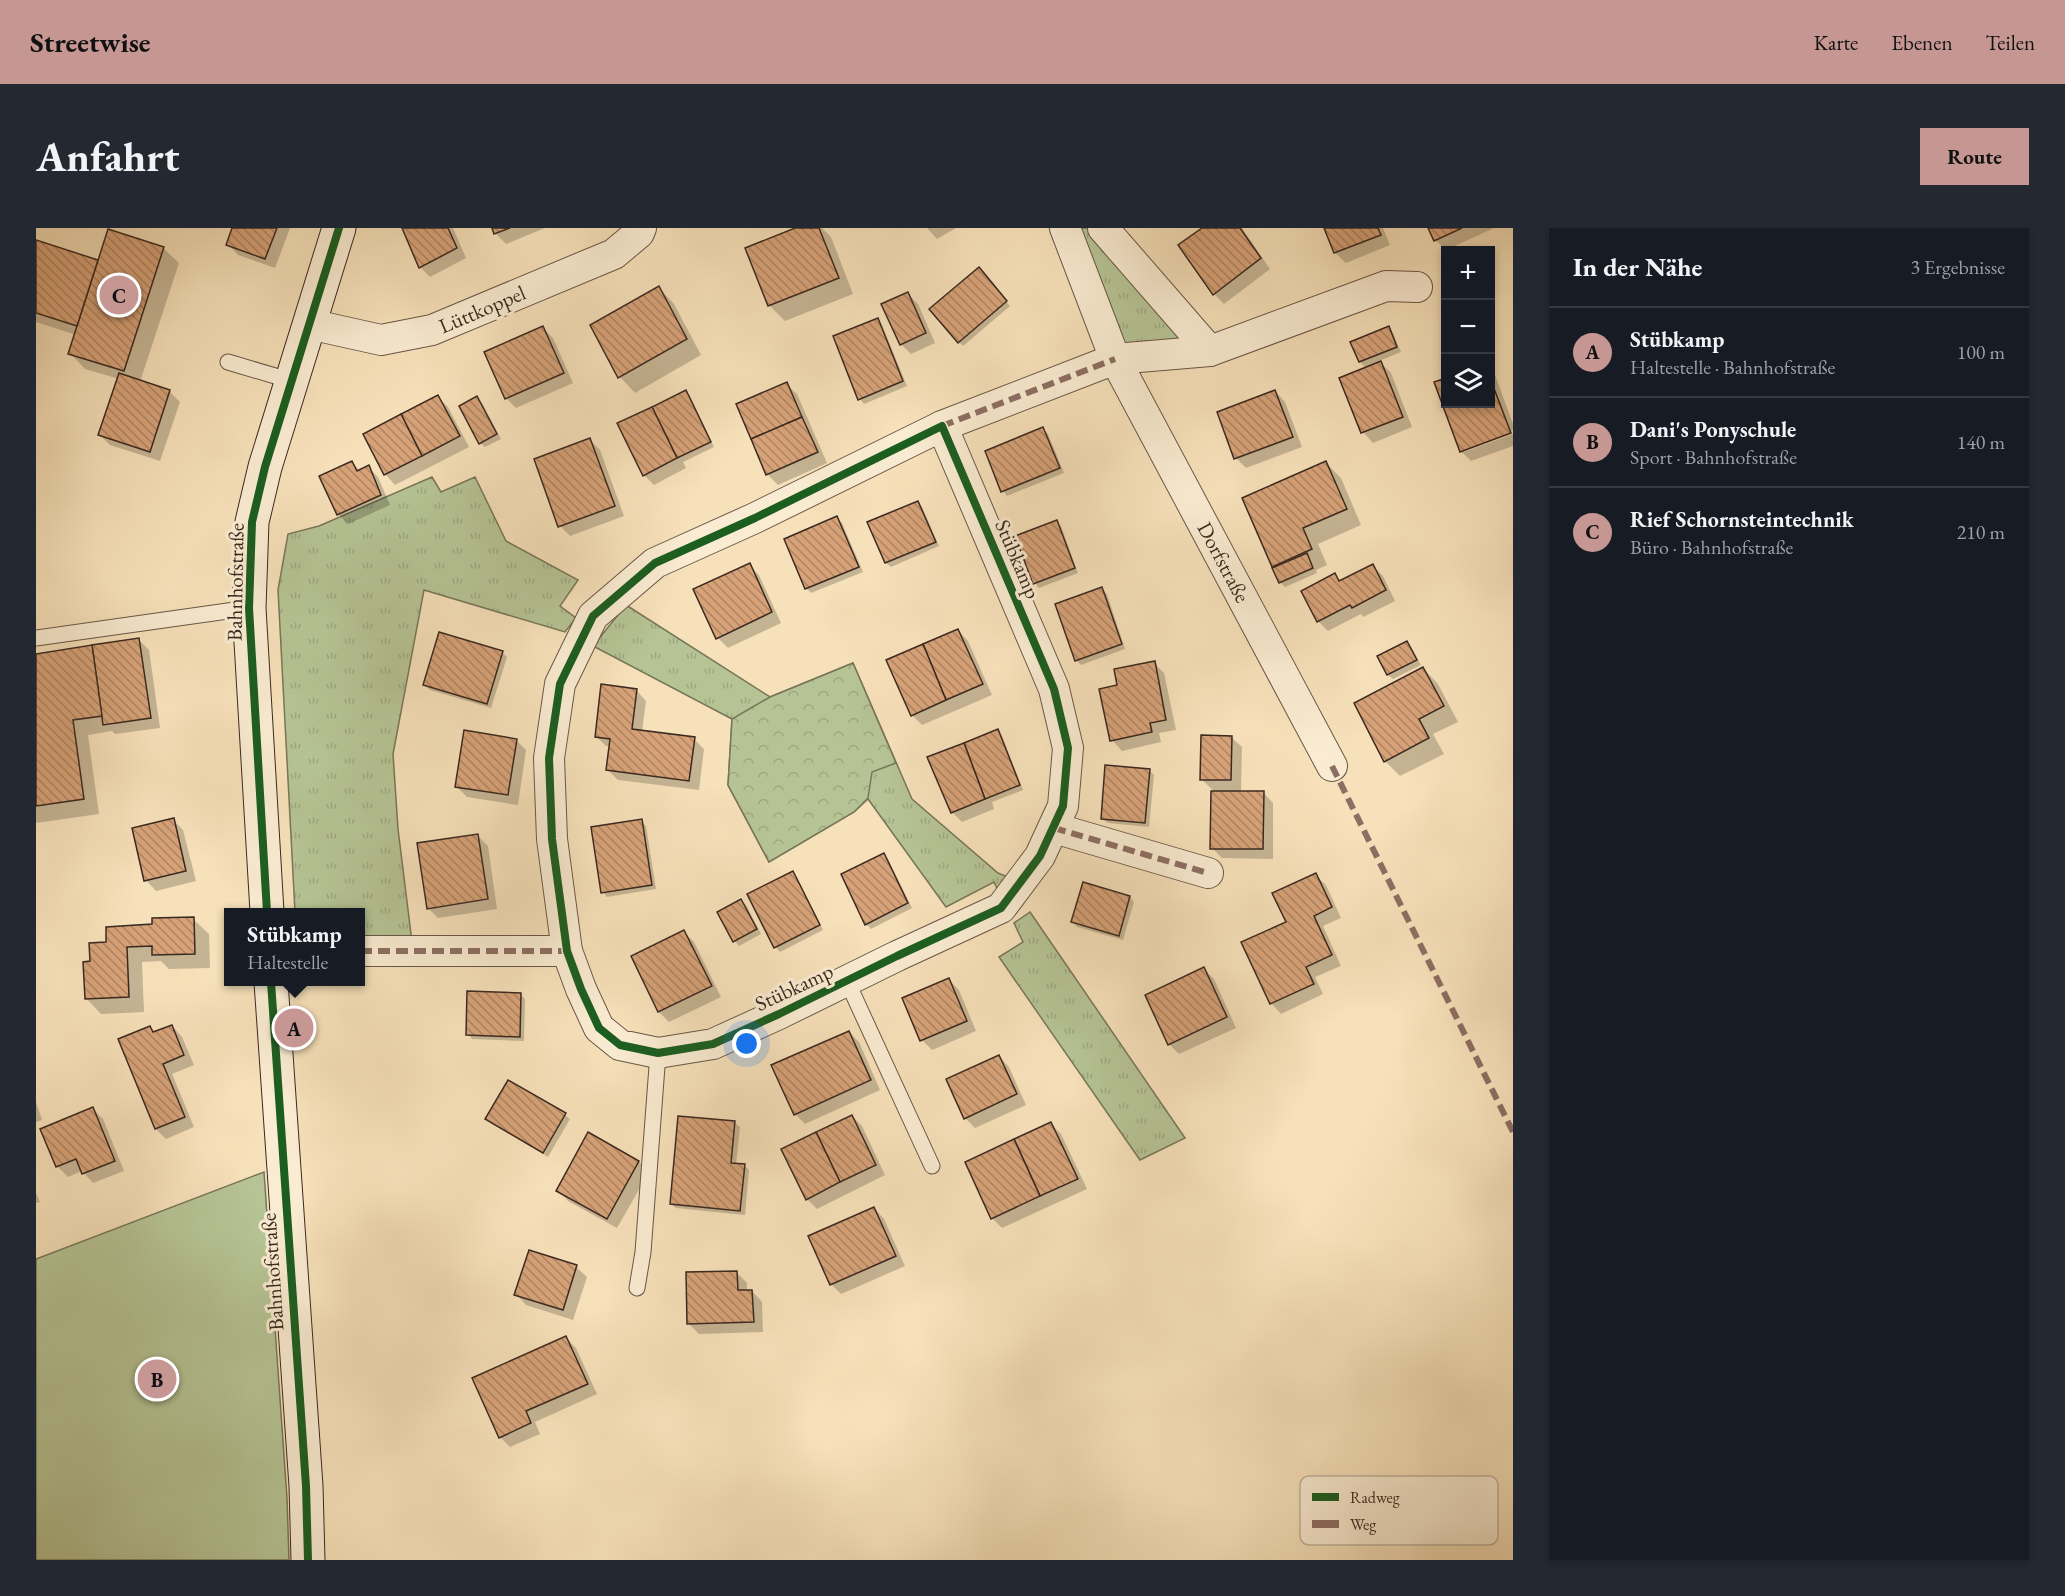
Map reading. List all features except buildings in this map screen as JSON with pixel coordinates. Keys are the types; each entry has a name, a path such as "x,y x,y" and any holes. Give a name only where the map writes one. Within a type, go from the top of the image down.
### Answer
{"main road":[{"name":"Bahnhofstraße","path":"267,908 249,608 252,522 265,467 339,228"},
{"name":"Bahnhofstraße","path":"271,986 305,1474 308,1560"}],"street":[{"name":"Lüttkoppel","path":"309,324 381,340 432,330 614,254 639,234 641,228"},
{"name":"Dorfstraße","path":"1065,228 1116,359 1332,766"},
{"path":"1103,228 1210,351"},
{"path":"1116,359 1210,351 1386,286 1417,287"},
{"name":"Stübkamp","path":"942,426 1054,689 1068,748 1063,806 1040,856 1001,908 713,1044 658,1053 620,1045 599,1028 567,951 552,839 549,758 560,684 592,616 655,563 755,518 942,426 1116,359"},
{"path":"1054,828 1208,873"},
{"path":"365,951 567,951"}],"lane":[{"path":"228,362 292,381"},
{"path":"36,638 249,608"},
{"path":"847,981 932,1166"},
{"path":"637,1288 643,1252 658,1053"}],"green space":[{"path":"1070,228 1096,228 1195,347 1120,354"},
{"path":"432,477 441,492 475,477 506,541 578,580 560,606 576,618 565,632 424,590 393,754 398,829 412,942 365,941 365,908 295,908 278,590 288,534 319,526"},
{"path":"626,605 770,697 853,663 912,799 998,873 1015,880 1001,897 994,882 946,907 868,799 854,812 769,862 728,785 732,719 593,646"},
{"path":"853,663 896,763 872,772 868,798 854,812 769,862 728,785 732,719 770,697"},
{"path":"1030,912 1185,1138 1140,1160 999,957 1023,942 1014,923"},
{"path":"264,1172 287,1498 289,1560 36,1560 36,1259"}],"marked path":[{"path":"942,426 1115,359"},
{"path":"1332,766 1513,1132"},
{"path":"1054,828 1208,873"},
{"path":"365,951 567,951"}],"cycle path":[{"path":"267,908 249,608 252,522 265,467 339,228"},
{"path":"942,426 1054,689 1068,748 1063,806 1040,856 1001,908 713,1044 658,1053 620,1045 599,1028 567,951 552,839 549,758 560,684 593,616 655,563 755,518 942,426"},
{"path":"271,986 306,1486 308,1560"}],"place":[{"name":"Rief Schornsteintechnik","path":"119,295"},
{"name":"Stübkamp","path":"294,1028"},
{"name":"Dani's Ponyschule","path":"157,1379"}]}
